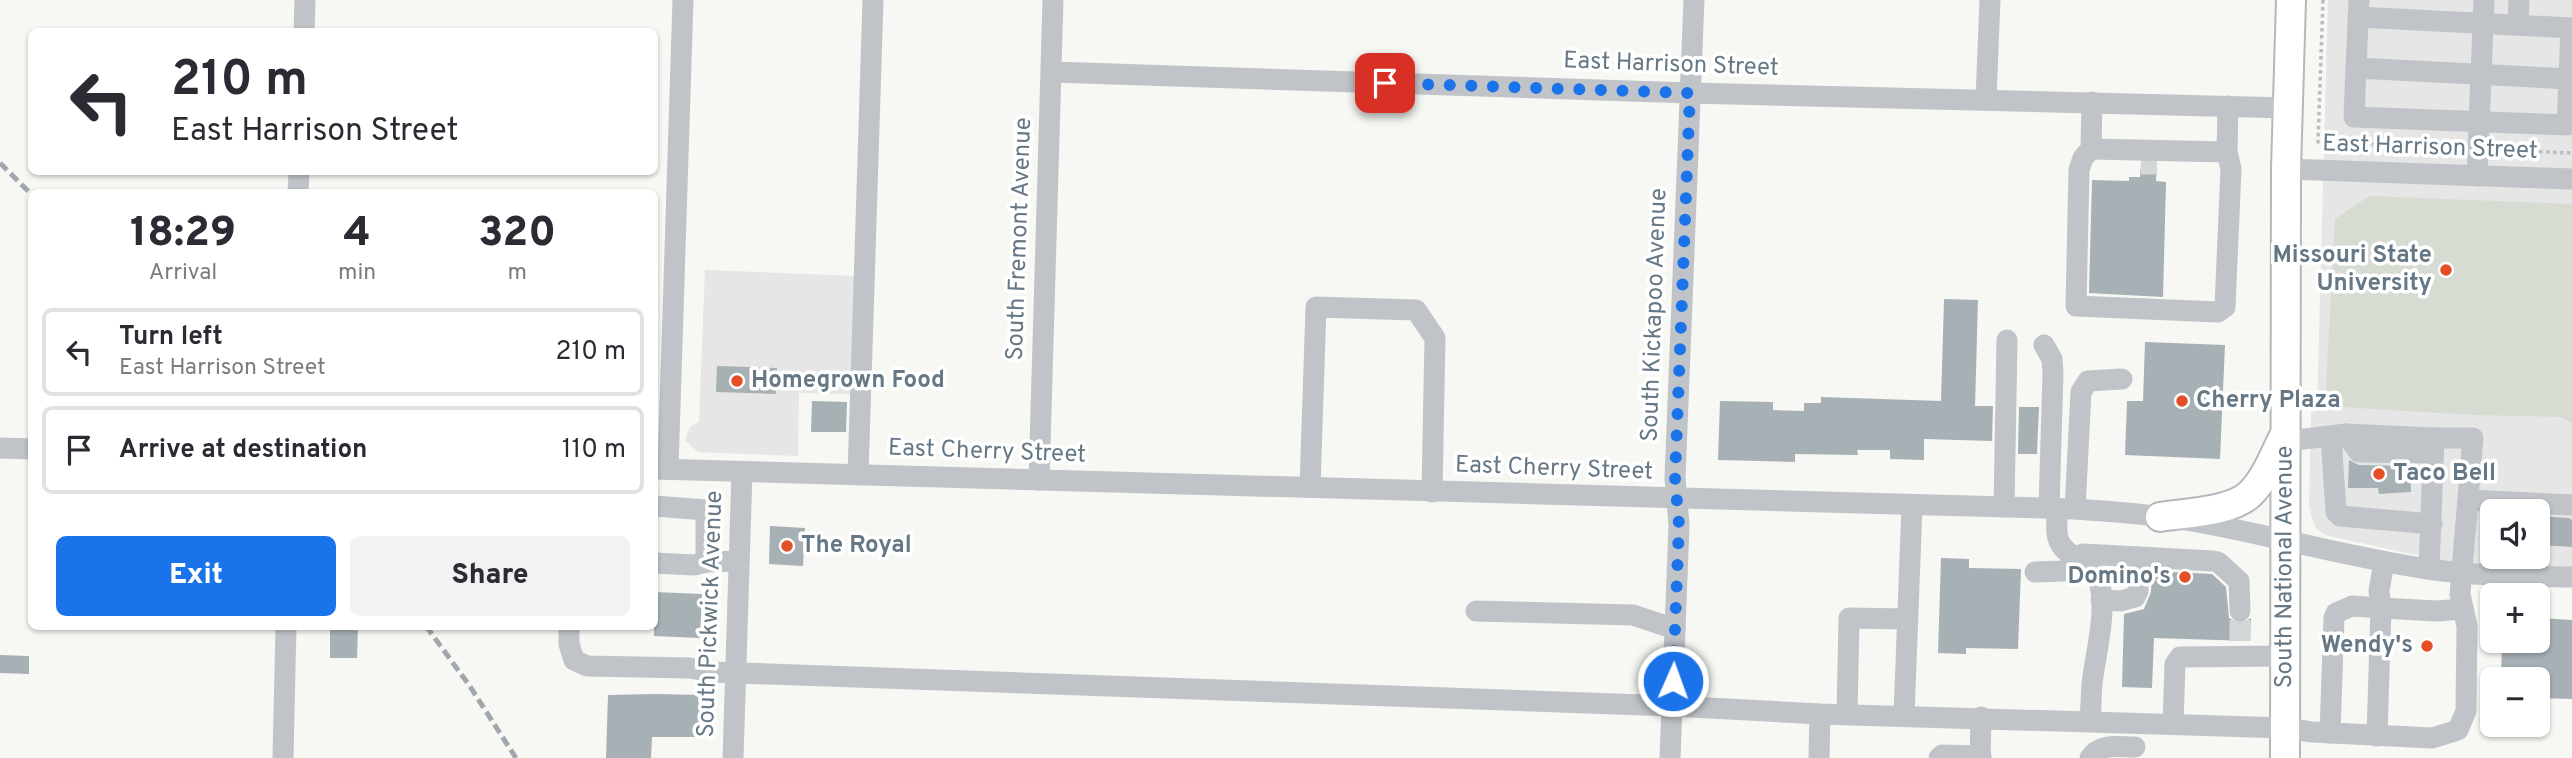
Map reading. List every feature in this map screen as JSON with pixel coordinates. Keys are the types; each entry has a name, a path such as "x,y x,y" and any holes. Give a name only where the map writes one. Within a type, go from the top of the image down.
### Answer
{"main road":[{"name":"South National Avenue","path":"2285,758 2286,169 2291,0"},
{"path":"2160,517 2235,504 2250,494 2269,467 2286,435"}],"street":[{"path":"304,28 305,0"},
{"path":"661,469 683,0"},
{"path":"858,475 873,0"},
{"name":"South Fremont Avenue","path":"1039,480 1053,0"},
{"name":"South Kickapoo Avenue","path":"1670,758 1679,525 1675,478 1694,0"},
{"path":"1986,99 1990,0"},
{"path":"2477,176 2484,0"},
{"path":"2518,24 2519,0"},
{"path":"2358,8 2483,23 2571,28 2567,125 2354,117 2358,8"},
{"path":"2356,68 2569,79"},
{"name":"East Harrison Street","path":"1052,72 1690,93 2288,108"},
{"path":"2092,102 2091,149 2083,158 2079,170 2076,306 2218,312 2225,307 2231,169 2227,152 2228,106"},
{"path":"2091,149 2227,152"},
{"path":"2117,149 2149,164 2166,164 2195,151"},
{"name":"East Harrison Street","path":"2286,169 2572,179"},
{"path":"1310,487 1316,307 1416,310 1435,338 1432,492"},
{"path":"2004,507 2007,340"},
{"path":"2044,345 2052,359 2061,509"},
{"path":"2090,721 2101,600 2098,579 2077,557 2063,548 2059,541 2061,509 2081,391 2088,381 2122,379"},
{"path":"569,630 569,644 574,660 587,666 1672,706 1847,715 2173,724 2432,738 2458,730 2466,711 2467,626 2460,594 2473,438 2433,446 2359,452 2338,435 2286,435"},
{"path":"2338,435 2336,512 2340,516 2432,524"},
{"path":"2429,569 2433,446"},
{"path":"0,448 28,449"},
{"name":"East Cherry Street","path":"661,469 2061,509 2160,517 2429,569 2572,577"},
{"name":"South Pickwick Avenue","path":"733,758 742,472"},
{"path":"2469,500 2572,505"},
{"path":"658,506 706,510 706,562"},
{"path":"1904,716 1912,506"},
{"path":"2035,572 2065,571 2083,554 2218,562 2239,581 2240,611"},
{"path":"2101,600 2121,601 2135,597 2138,591 2139,557"},
{"path":"658,563 694,565 739,561"},
{"path":"2376,736 2381,608 2379,591 2384,562"},
{"path":"2330,733 2336,612 2352,606 2437,611 2463,609"},
{"path":"1476,611 1633,615 1675,629"},
{"path":"1847,715 1849,618 1907,619"},
{"path":"284,758 286,630"},
{"path":"2173,724 2175,664 2180,657 2240,649 2286,656"},
{"path":"1819,758 1820,714"},
{"path":"1939,758 1942,755 1980,757 1982,718"},
{"path":"2090,758 2091,754 2104,747 2135,752 2136,723"}],"path":[{"path":"2479,149 2572,153"}],"shaded area":[{"name":"Missouri State University","path":"2328,0 2572,0 2572,567 2550,567 2550,499 2480,499 2480,565 2461,565 2325,535 2316,528 2309,505 2311,412 2317,411"},
{"path":"2369,196 2572,204 2572,423 2561,417 2472,415 2325,406 2335,219"},
{"path":"705,270 856,276 854,394 799,393 798,456 698,452 685,440 690,427 699,421"}],"building":[{"path":"2141,163 2157,164 2156,181 2166,182 2163,297 2089,293 2092,180 2129,181 2129,177 2140,177"},
{"path":"1944,299 1978,300 1975,406 1993,406 1992,441 1924,439 1924,460 1890,459 1890,450 1857,450 1858,455 1795,454 1795,462 1718,460 1720,401 1773,402 1773,410 1804,411 1804,403 1821,403 1821,397 1941,401"},
{"name":"Cherry Plaza","path":"2145,342 2225,345 2220,459 2125,455 2127,401 2143,401"},
{"path":"717,366 777,368 776,394 716,392"},
{"path":"812,401 847,402 846,432 811,432"},
{"path":"2019,407 2039,407 2037,454 2018,454"},
{"name":"Taco Bell","path":"2349,460 2359,465 2410,466 2411,492 2379,494 2378,488 2348,488"},
{"path":"2550,517 2572,520 2572,547 2550,546"},
{"name":"The Royal","path":"770,526 805,528 803,566 769,564"},
{"path":"1941,558 1969,559 1969,568 2021,569 2018,649 1966,648 1966,654 1938,653"},
{"path":"2152,571 2212,574 2226,587 2229,618 2240,624 2251,618 2250,641 2154,638 2152,688 2122,687 2124,614 2144,609 2151,592"},
{"path":"658,592 702,594 700,638 654,636 654,630 658,630"},
{"path":"2550,619 2572,620 2572,699 2550,698 2550,667 2501,667 2502,653 2550,653"},
{"path":"330,630 358,630 357,658 330,658"},
{"path":"0,655 29,656 29,674 0,673"},
{"path":"608,695 703,695 702,737 652,737 651,758 606,758"}],"tunnel":[{"path":"2141,164 2157,164"},
{"path":"2240,611 2240,641"}],"railway":[{"path":"0,163 28,191"},
{"path":"429,630 469,685 516,758"}],"place":[{"name":"Missouri State University","path":"2446,270"},
{"name":"Homegrown Food","path":"737,381"},
{"name":"Cherry Plaza","path":"2182,401"},
{"name":"Taco Bell","path":"2379,474"},
{"name":"The Royal","path":"787,546"},
{"name":"Domino's","path":"2185,577"},
{"name":"Wendy's","path":"2427,646"}],"route":[{"path":"1385,83 1690,93 1675,478 1679,525 1673,681"}]}
